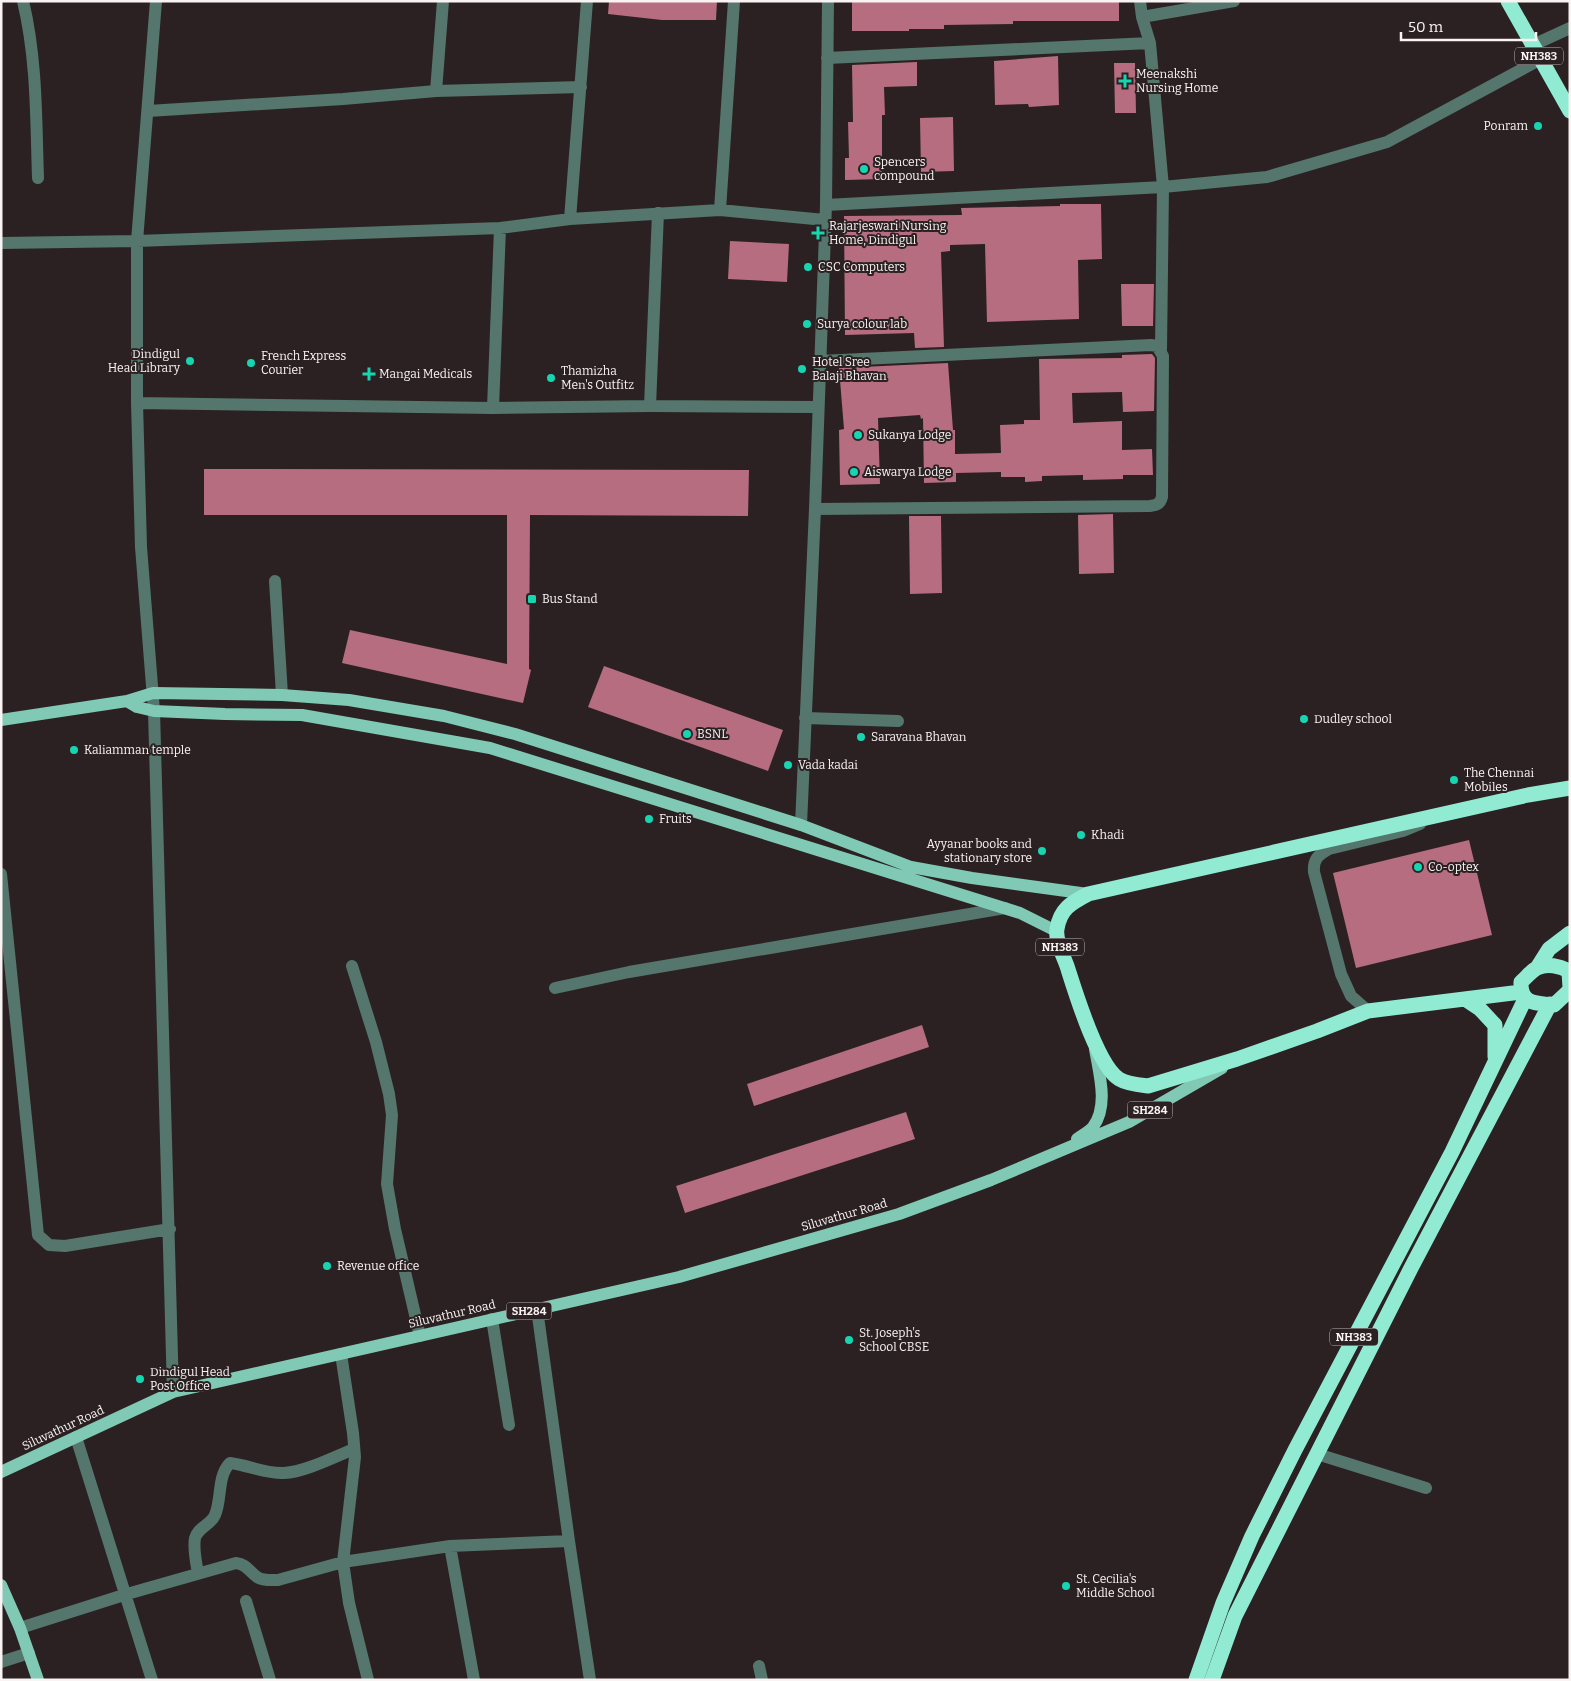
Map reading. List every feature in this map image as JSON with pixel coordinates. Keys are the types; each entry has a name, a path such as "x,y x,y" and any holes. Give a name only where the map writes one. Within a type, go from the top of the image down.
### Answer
{"highway":[{"name":"NH383","path":"1508,1 1570,110"},
{"name":"NH383","path":"1196,1680 1223,1603 1252,1536 1295,1450 1452,1152 1523,996 1465,999 1368,1011 1237,1059 1148,1086 1137,1085 1118,1079 1106,1064 1086,1022 1056,931 1062,914 1070,903 1088,894 1528,795 1570,788"},
{"path":"1537,968 1552,966 1561,967 1569,971 1570,989 1554,1005 1537,1004 1523,996 1522,982 1537,968 1549,949 1570,933"},
{"path":"1465,999 1480,1009 1495,1025 1495,1061"},
{"name":"NH383","path":"1212,1680 1235,1616 1410,1270 1550,1004"}],"main road":[{"path":"1,720 127,701 152,694 282,696 349,700 444,716 515,734 801,825 911,867 972,878 1088,894"},
{"path":"127,701 154,711 302,715 490,748 1005,908 1020,913 1056,931"},
{"path":"558,769 570,752"},
{"name":"Siluvathur Road","path":"1059,1152 1092,1128 1101,1112 1101,1084 1094,1040"},
{"name":"Siluvathur Road","path":"1,1472 173,1392 679,1276 899,1214 992,1180 1129,1122 1237,1059"},
{"path":"1,1586 20,1628 38,1680"}],"street":[{"path":"23,1 30,30 36,110 38,178"},
{"path":"156,1 138,241 137,403 141,547 154,711 170,1229 173,1392"},
{"path":"436,91 443,1"},
{"path":"570,219 587,1"},
{"path":"720,210 734,1"},
{"path":"801,825 826,205 828,1"},
{"path":"815,509 1157,505 1160,502 1162,497 1163,187 1150,43 1142,17 1140,1"},
{"path":"1142,17 1234,1"},
{"path":"1533,45 1570,28"},
{"path":"827,58 1150,43"},
{"path":"826,205 1163,187 1267,178 1387,142 1541,59"},
{"path":"148,111 343,99 436,91 581,87"},
{"path":"1,243 138,241 500,228 570,219 720,210 825,220"},
{"path":"650,406 658,213"},
{"path":"493,408 500,228"},
{"path":"820,362 1151,345 1157,346 1161,350"},
{"path":"137,403 493,408 650,406 818,407"},
{"path":"275,581 282,696"},
{"path":"806,718 898,721"},
{"path":"1368,1011 1351,996 1341,974 1314,872 1315,858 1329,849 1403,831 1433,817"},
{"path":"1,874 38,1235 49,1245 65,1246 170,1229"},
{"path":"555,988 629,972 1005,908"},
{"path":"352,966 376,1042 389,1094 392,1115 387,1184 394,1229 420,1336"},
{"path":"538,1309 569,1541 590,1680"},
{"path":"492,1319 509,1425"},
{"path":"341,1354 354,1449 343,1562 349,1603 368,1680"},
{"path":"76,1437 152,1680"},
{"path":"198,1573 195,1540 197,1533 213,1520 217,1512 224,1469 230,1463 261,1471 284,1473 313,1466 354,1449"},
{"path":"1317,1454 1426,1488"},
{"path":"20,1628 126,1594 236,1563 242,1564 258,1578 268,1581 343,1562 450,1546 569,1541"},
{"path":"450,1546 474,1680"},
{"path":"246,1601 270,1680"},
{"path":"1,1662 29,1653"},
{"path":"759,1666 762,1680"}],"building":[{"path":"609,1 717,1 716,20 662,20 608,14"},
{"path":"852,1 1119,1 1119,21 1013,21 1013,24 944,25 944,29 852,31"},
{"path":"1058,56 1059,105 1029,107 1028,104 995,105 994,61"},
{"path":"917,62 917,86 884,87 885,115 882,115 882,179 845,180 845,158 849,158 848,122 853,122 852,65"},
{"path":"1114,63 1135,63 1136,113 1115,113"},
{"path":"953,117 954,171 921,172 920,118"},
{"path":"1060,204 1101,204 1102,259 1078,260 1079,319 987,322 985,244 950,245 950,251 941,252 944,347 915,348 914,333 845,335 844,216 962,215 961,208 1060,206"},
{"path":"730,241 789,244 787,282 728,279"},
{"path":"1121,284 1154,284 1153,326 1122,326"},
{"path":"1152,354 1155,358 1154,411 1123,412 1122,392 1072,393 1073,423 1122,421 1122,450 1152,449 1153,475 1123,475 1123,479 1083,480 1083,475 1042,476 1042,481 1025,482 1025,477 1001,477 1001,472 956,473 956,482 924,483 923,418 921,419 920,415 878,418 880,484 840,485 839,430 844,429 839,368 948,363 953,430 955,430 955,454 1001,453 1000,425 1024,424 1024,420 1040,420 1039,359 1122,358 1122,355"},
{"path":"204,469 749,470 748,516 530,515 529,669 531,670 523,703 342,663 350,630 507,664 507,515 204,515"},
{"path":"1113,514 1114,573 1079,574 1078,515"},
{"path":"909,516 941,516 942,593 910,594"},
{"path":"604,666 783,730 768,771 588,707"},
{"path":"1469,840 1492,935 1356,968 1333,873"},
{"path":"922,1025 929,1047 754,1106 747,1084"},
{"path":"906,1112 915,1139 685,1213 676,1186"}],"place":[{"name":"Meenakshi Nursing Home","path":"1125,81"},
{"name":"Ponram","path":"1538,126"},
{"name":"Spencers compound","path":"864,169"},
{"name":"Rajarjeswari Nursing Home, Dindigul","path":"818,233"},
{"name":"CSC Computers","path":"808,267"},
{"name":"Surya colour lab","path":"807,324"},
{"name":"Dindigul Head Library","path":"190,361"},
{"name":"French Express Courier","path":"251,363"},
{"name":"Hotel Sree Balaji Bhavan","path":"802,369"},
{"name":"Mangai Medicals","path":"369,374"},
{"name":"Thamizha Men's Outfitz","path":"551,378"},
{"name":"Sukanya Lodge","path":"858,435"},
{"name":"Aiswarya Lodge","path":"854,472"},
{"name":"Bus Stand","path":"532,599"},
{"name":"Dudley school","path":"1304,719"},
{"name":"BSNL","path":"687,734"},
{"name":"Saravana Bhavan","path":"861,737"},
{"name":"Kaliamman temple","path":"74,750"},
{"name":"Vada kadai","path":"788,765"},
{"name":"The Chennai Mobiles","path":"1454,780"},
{"name":"Fruits","path":"649,819"},
{"name":"Khadi","path":"1081,835"},
{"name":"Ayyanar books and stationary store","path":"1042,851"},
{"name":"Co-optex","path":"1418,867"},
{"name":"Revenue office","path":"327,1266"},
{"name":"St. Joseph's School CBSE","path":"849,1340"},
{"name":"Dindigul Head Post Office","path":"140,1379"},
{"name":"St. Cecilia's Middle School","path":"1066,1586"}]}
